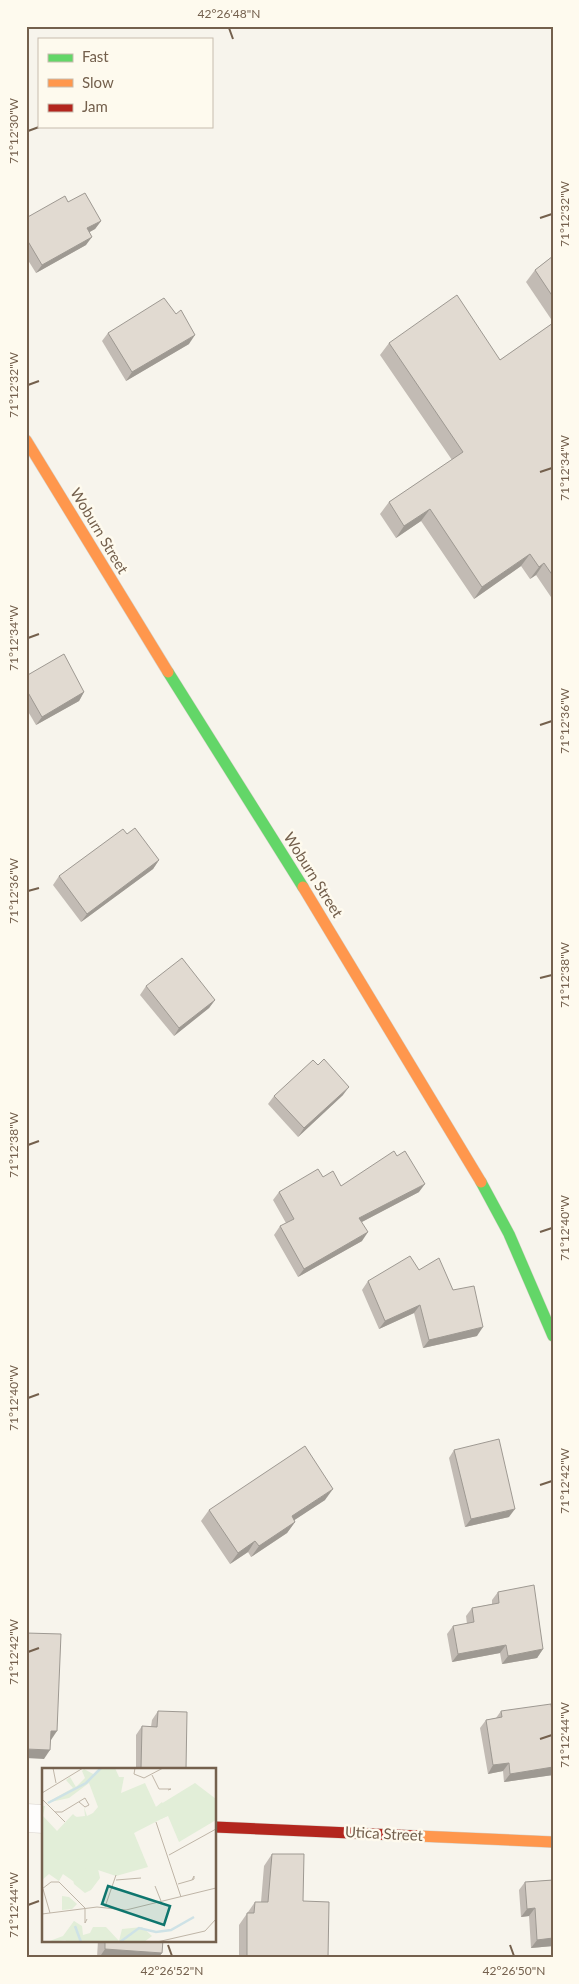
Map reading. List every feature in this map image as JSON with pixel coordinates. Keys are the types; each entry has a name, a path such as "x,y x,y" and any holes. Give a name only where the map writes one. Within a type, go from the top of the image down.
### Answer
{"main road":[{"name":"Woburn Street","path":"26,440 149,642 310,898 457,1140 509,1234 553,1336"},
{"name":"Utica Street","path":"216,1827 553,1842"}],"street":[{"path":"26,1818 42,1819"}],"building":[{"path":"85,193 101,221 87,228 92,237 42,265 26,238 26,218 65,196 68,202"},
{"path":"553,256 553,297 535,270"},
{"path":"457,295 500,360 553,323 553,576 544,563 539,567 530,554 482,587 430,509 404,526 389,502 463,452 389,343"},
{"path":"164,298 176,314 181,310 195,335 132,372 108,333"},
{"path":"64,654 84,692 42,717 26,689 26,676"},
{"path":"135,828 159,860 87,914 59,876 123,829 127,834"},
{"path":"182,958 215,1000 179,1028 146,986"},
{"path":"324,1059 349,1087 304,1128 274,1096 313,1060 318,1065"},
{"path":"394,1151 397,1156 405,1151 425,1184 359,1218 368,1232 304,1269 280,1226 294,1219 279,1192 318,1169 323,1177 333,1171 341,1186"},
{"path":"410,1256 419,1270 439,1258 453,1290 474,1286 483,1327 429,1340 420,1305 385,1321 368,1281"},
{"path":"499,1439 515,1509 471,1519 454,1450"},
{"path":"305,1446 333,1489 292,1516 295,1522 259,1546 255,1541 238,1553 209,1510"},
{"path":"534,1585 543,1649 508,1656 506,1645 458,1654 453,1626 474,1622 472,1608 499,1603 498,1592"},
{"path":"26,1633 61,1634 57,1731 51,1731 50,1750 26,1749"},
{"path":"551,1704 553,1719 553,1767 510,1774 509,1763 493,1765 486,1720 502,1717 501,1711"},
{"path":"158,1711 187,1712 186,1768 141,1768 142,1726 157,1727"},
{"path":"272,1854 304,1854 303,1901 329,1902 328,1958 247,1958 247,1913 254,1913 255,1902 268,1902"},
{"path":"553,1880 553,1938 537,1940 535,1908 527,1909 525,1882"},
{"path":"105,1942 163,1942 162,1953 105,1949"}],"traffic: fast":[{"path":"168,672 303,887"},
{"path":"481,1182 509,1234 553,1336"}],"traffic: slow":[{"path":"26,440 168,672"},
{"path":"303,887 481,1182"},
{"path":"418,1836 553,1842"}],"traffic: jam":[{"path":"216,1827 418,1836"}]}
